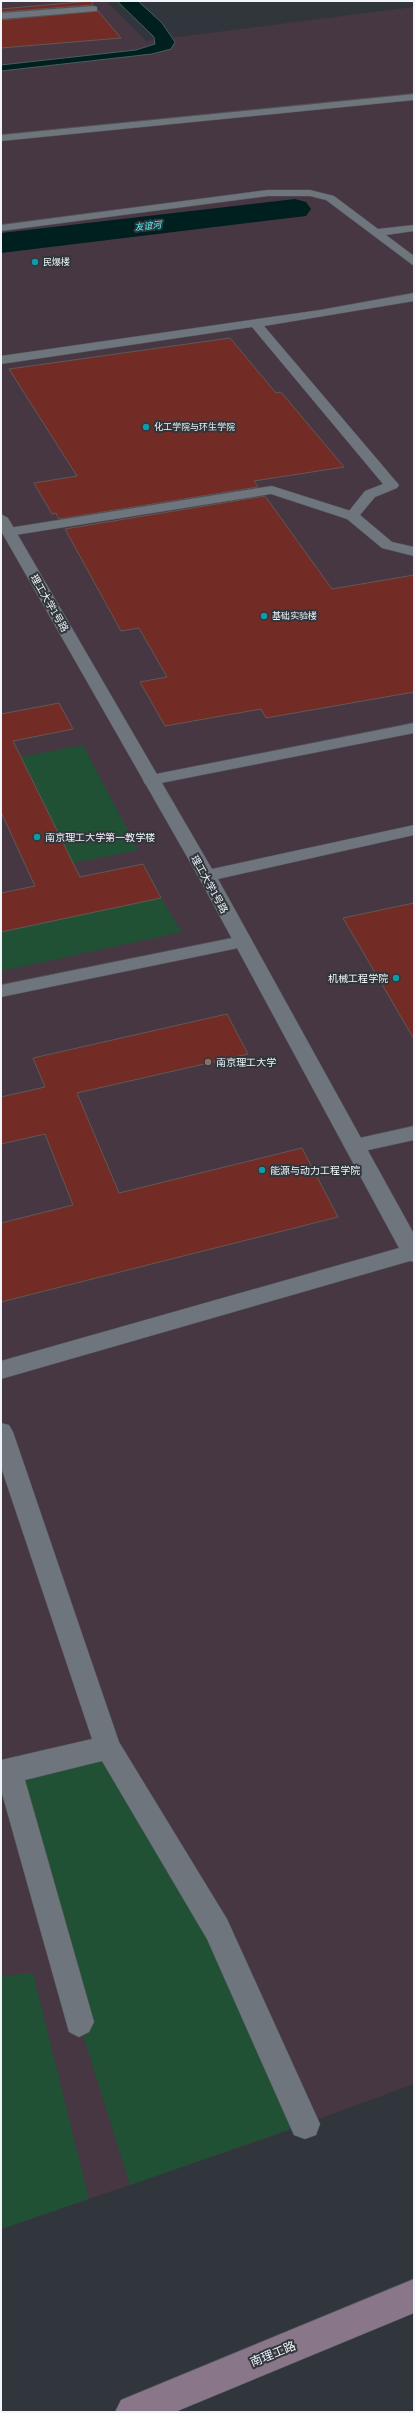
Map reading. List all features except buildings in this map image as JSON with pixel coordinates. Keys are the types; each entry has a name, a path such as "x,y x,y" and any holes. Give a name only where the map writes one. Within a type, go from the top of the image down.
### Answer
{"street":[{"path":"1,138 414,97"},
{"path":"1,228 268,193 310,193 330,198 414,262"},
{"path":"375,233 414,228"},
{"path":"1,360 255,323 414,297"},
{"path":"255,323 392,485 370,494 352,516 387,545 414,552"},
{"name":"理工大学1号路","path":"5,525 207,876 413,1253"},
{"path":"207,876 414,830"},
{"path":"1,1370 413,1253"},
{"name":"南理工路","path":"133,2412 414,2296"}],"lane":[{"path":"1,16 94,9"},
{"path":"5,525 272,490 352,516"},
{"path":"151,780 414,728"},
{"path":"1,991 242,942"},
{"path":"354,1146 414,1133"},
{"path":"1,1432 108,1747 217,1929 305,2124"},
{"path":"79,2022 5,1771 108,1747"}],"shaded area":[{"name":"南京理工大学","path":"1,1 106,1 146,41 414,7 414,2084 267,2138 1,2229"},
{"path":"117,1 138,1 162,23 175,42 171,49 152,54 1,71 1,65 136,50 155,44 154,37"}],"green space":[{"path":"83,745 138,850 73,863 21,757"},
{"path":"161,898 182,932 1,971 1,932"},
{"path":"108,1747 305,2124 130,2185 79,2022 9,1770"},
{"path":"33,1973 89,2199 1,2229 1,1976"}],"waterway":[{"name":"友谊河","path":"1,243 295,209"}],"place":[{"name":"民爆楼","path":"35,262"},
{"name":"化工学院与环生学院","path":"146,427"},
{"name":"基础实验楼","path":"264,616"},
{"name":"南京理工大学第一教学楼","path":"37,837"},
{"name":"机械工程学院","path":"396,978"},
{"name":"南京理工大学","path":"208,1062"},
{"name":"能源与动力工程学院","path":"262,1170"}]}
